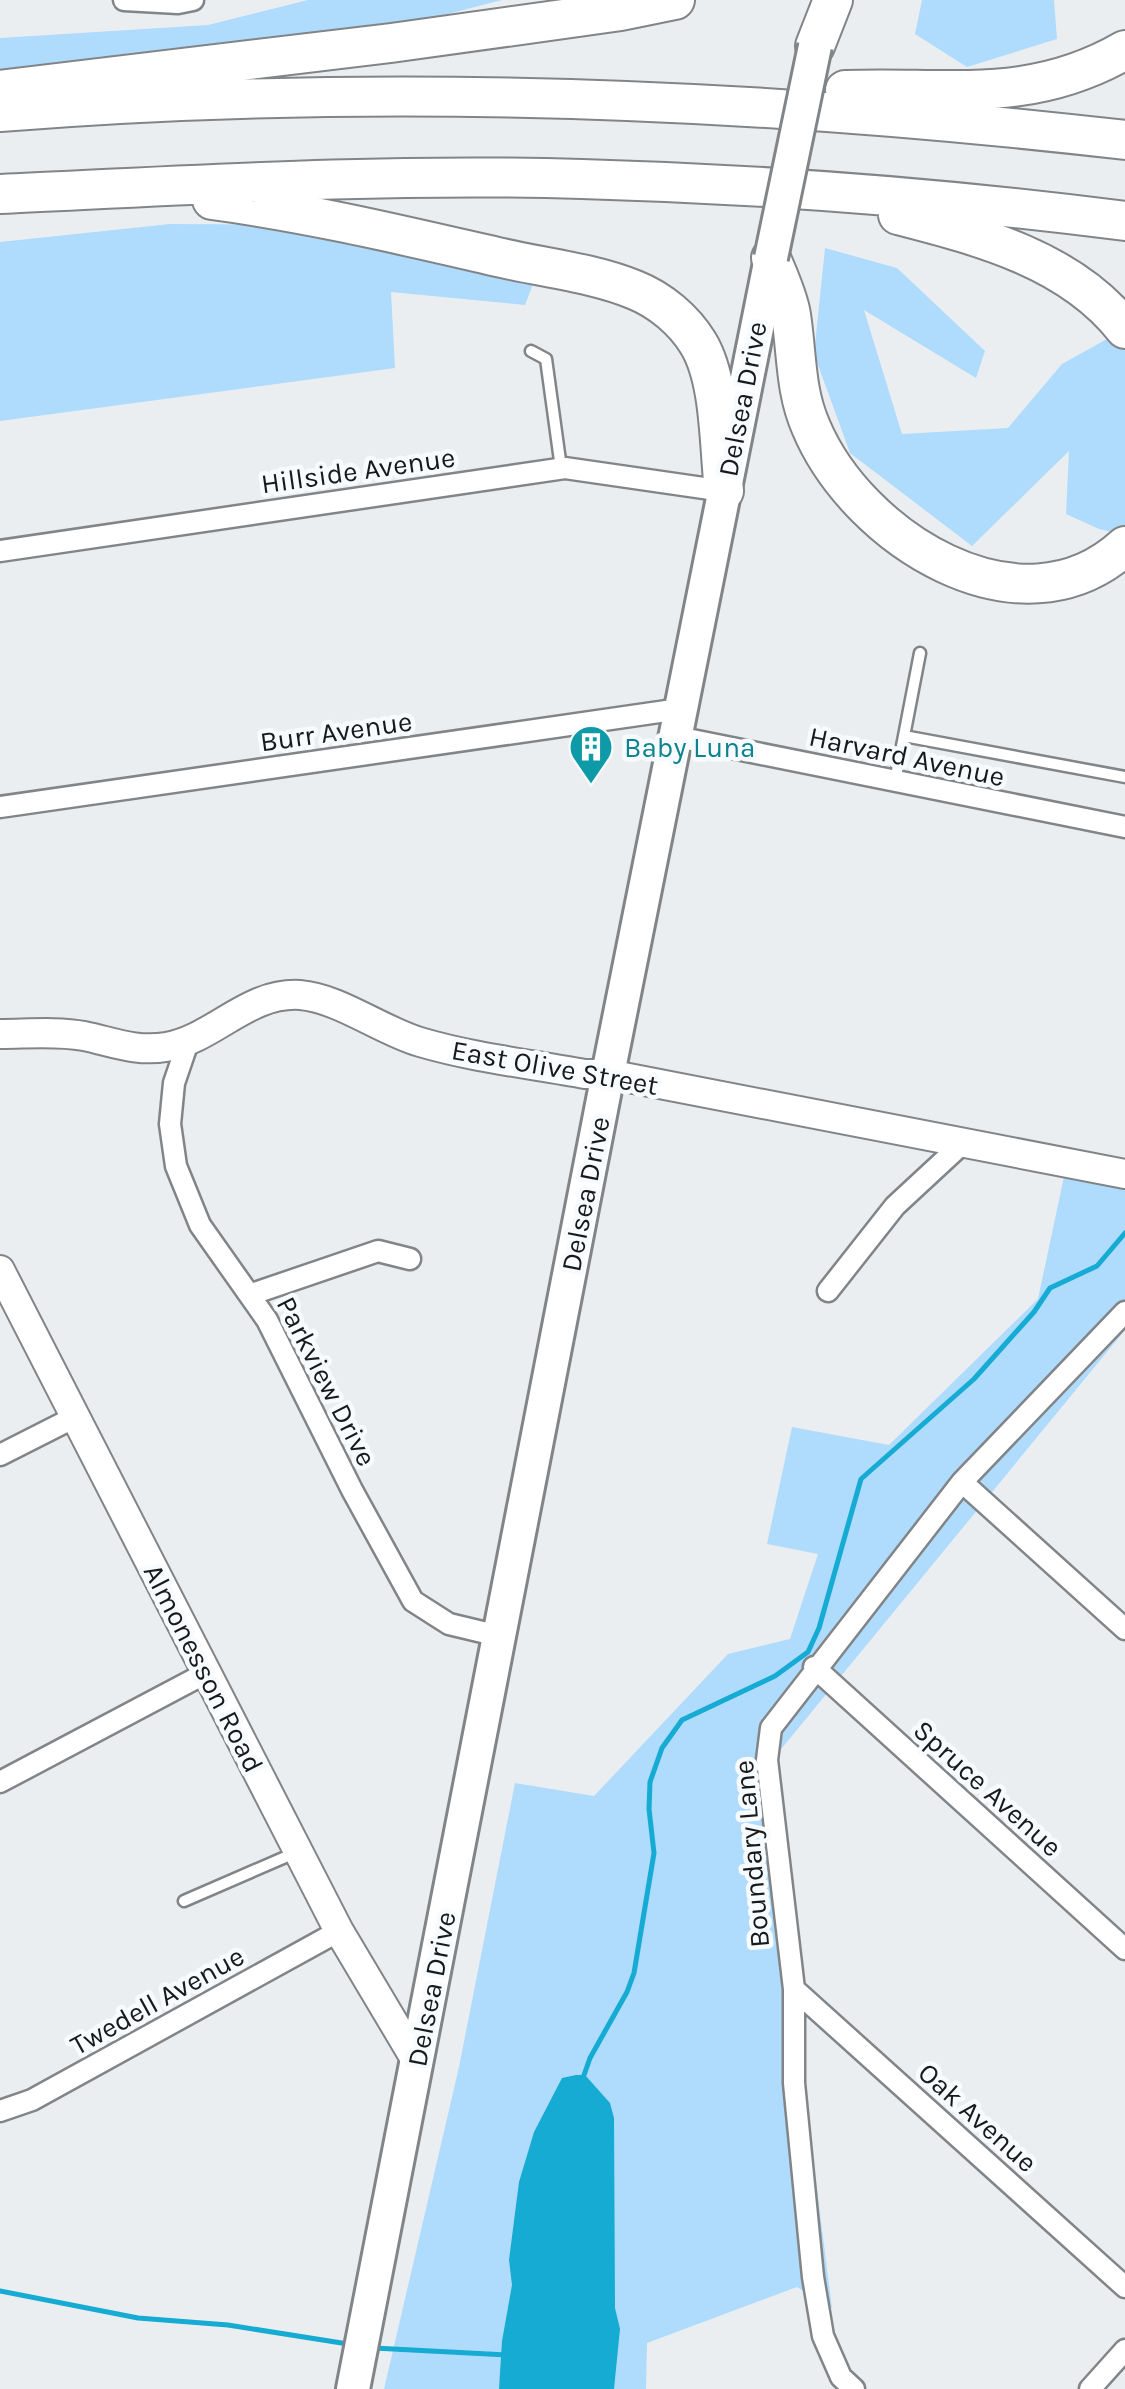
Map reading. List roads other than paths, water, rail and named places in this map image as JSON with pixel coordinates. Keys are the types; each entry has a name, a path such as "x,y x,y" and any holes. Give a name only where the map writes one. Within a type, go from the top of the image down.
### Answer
{"highway":[{"path":"0,90 410,40 675,0"},
{"path":"815,46 833,0"},
{"path":"741,105 828,90 970,91 1050,83 1097,66 1125,50"},
{"path":"0,112 176,101 526,98 741,105 908,117 1125,140"},
{"path":"0,194 300,180 582,179 1006,206 1125,221"},
{"path":"798,190 963,231 1014,250 1082,287 1125,328"},
{"path":"0,194 143,195 234,203 332,220 633,289 670,311 701,347 712,381 724,491"},
{"path":"771,258 791,313 793,360 811,428 852,493 888,528 920,550 954,566 1023,584 1058,582 1085,573 1125,546"}],"main road":[{"name":"Delsea Drive","path":"359,2361 608,1074 824,0"}],"street":[{"path":"124,0 193,0"},
{"name":"Hillside Avenue","path":"0,551 561,468 724,491"},
{"name":"Harvard Avenue","path":"679,723 895,782 1125,827"},
{"name":"Burr Avenue","path":"0,807 679,723"},
{"name":"East Olive Street","path":"0,1034 84,1036 146,1049 188,1042 248,1006 301,995 440,1048 586,1074 608,1074 1125,1174"},
{"name":"Parkview Drive","path":"188,1042 170,1103 172,1145 176,1166 200,1224 236,1278 252,1294 413,1601 450,1624 499,1636"},
{"path":"828,1291 895,1206 963,1143"},
{"path":"252,1294 378,1250 410,1259"},
{"name":"Almonesson Road","path":"0,1270 338,1931 417,2062"},
{"name":"Boundary Lane","path":"854,2389 841,2377 823,2336 813,2277 794,2082 794,1989 784,1932 767,1760 770,1728 962,1482 1125,1312"},
{"path":"0,1455 77,1416"},
{"path":"962,1482 1125,1629"},
{"name":"Spruce Avenue","path":"814,1668 1125,1949"},
{"path":"0,1782 206,1673"},
{"name":"Twedell Avenue","path":"0,2111 32,2100 338,1931"},
{"name":"Oak Avenue","path":"794,1989 1125,2286"},
{"path":"1090,2389 1125,2350"}],"lane":[{"path":"531,351 546,359 561,468"},
{"path":"895,782 920,653"},
{"path":"904,736 1125,777"},
{"path":"184,1901 298,1851"}],"water":[{"path":"585,2075 610,2103 614,2118 615,2308 620,2329 614,2389 499,2389 519,2182 534,2132 562,2078"}],"waterway":[{"path":"583,2078 634,1973 654,1853 650,1782 662,1748 682,1720 775,1676 808,1652 819,1628 861,1479 974,1379 1034,1312 1050,1288 1097,1266 1125,1233"},
{"path":"0,2291 138,2318 228,2325 348,2344"},
{"path":"374,2348 507,2355"}],"place":[{"name":"Baby Luna","path":"591,785"}]}
